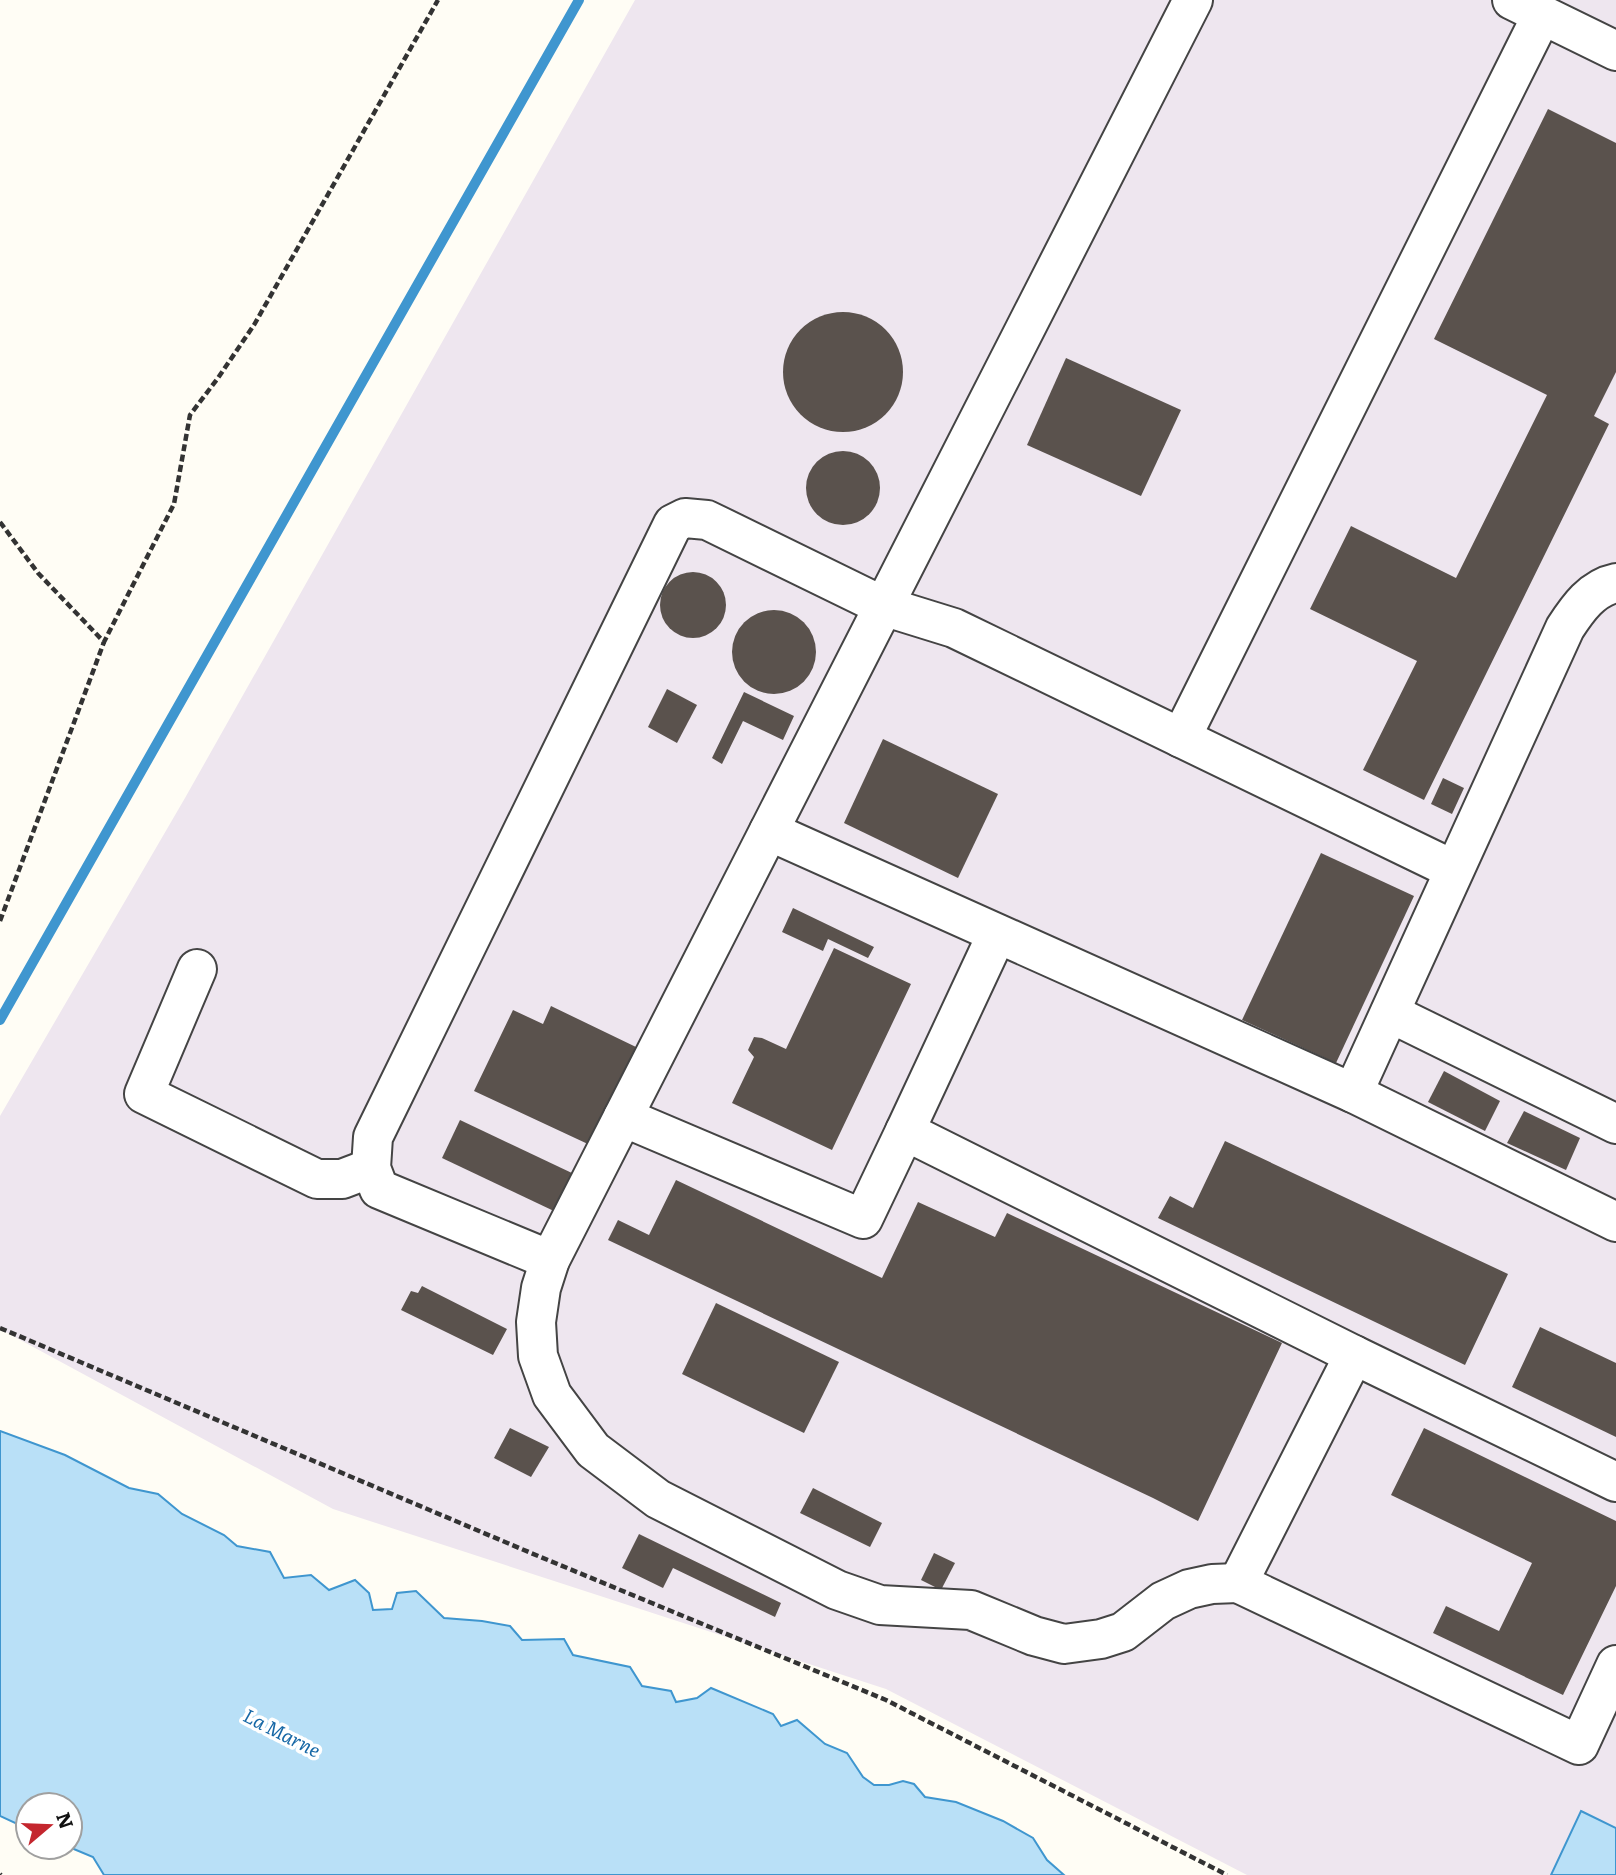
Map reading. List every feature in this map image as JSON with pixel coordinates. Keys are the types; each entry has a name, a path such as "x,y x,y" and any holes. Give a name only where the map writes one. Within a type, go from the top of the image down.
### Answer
{"lane":[{"path":"1193,0 550,1260 541,1289 536,1322 538,1356 552,1395 593,1450 658,1499 837,1590 880,1605 971,1610 1034,1636 1064,1644 1101,1639 1123,1632 1163,1601 1189,1589 1212,1584 1238,1583 1579,1745 1616,1665"},
{"path":"1181,738 1527,7 1616,51"},
{"path":"550,1260 379,1189 370,1168 373,1137 673,524 685,518 707,520 883,606 954,628 1454,870"},
{"path":"1353,1093 1565,628 1579,608 1602,586 1616,583"},
{"path":"769,831 1353,1093 1616,1222"},
{"path":"623,1117 863,1219 997,934"},
{"path":"197,969 144,1094 317,1179 342,1179 370,1168"},
{"path":"1390,1013 1616,1124"},
{"path":"905,1130 1354,1355 1616,1482"},
{"path":"1238,1583 1354,1355"}],"path":[{"path":"0,921 104,642 174,504 190,415 254,325 438,0"},
{"path":"0,522 38,573 104,642"},
{"path":"0,1328 886,1700 1227,1875"}],"shaded area":[{"path":"635,0 1616,0 1616,1875 1247,1875 886,1689 333,1509 0,1329 0,1116 185,798"}],"water":[{"name":"La Marne","path":"0,1431 65,1455 129,1488 158,1494 182,1514 224,1535 237,1546 270,1552 284,1578 311,1575 329,1590 355,1580 369,1593 373,1610 392,1609 397,1593 416,1591 444,1618 510,1626 522,1640 564,1639 573,1655 630,1667 642,1686 671,1691 676,1702 697,1698 711,1688 773,1714 781,1726 797,1720 825,1744 847,1753 863,1777 874,1785 903,1781 914,1784 925,1797 956,1802 1003,1821 1033,1838 1047,1860 1064,1875 104,1875 93,1857 84,1853 84,1791 14,1791 14,1822 0,1816"},
{"path":"1581,1811 1616,1828 1616,1875 1551,1875"}],"building":[{"path":"1548,109 1616,143 1616,372 1594,416 1609,424 1424,800 1363,770 1417,661 1310,609 1351,526 1456,578 1547,395 1434,339"},
{"path":"843,312 866,316 886,329 899,349 903,372 899,395 886,415 866,428 843,432 820,428 800,415 787,395 783,372 787,349 800,329 820,316"},
{"path":"1066,358 1181,410 1141,496 1027,445"},
{"path":"843,451 864,457 874,467 880,488 874,509 864,519 843,525 822,519 812,509 806,488 812,467 822,457"},
{"path":"693,572 716,582 726,605 716,628 693,638 670,628 660,605 670,582"},
{"path":"774,610 790,613 804,622 813,636 816,652 813,668 804,682 790,691 774,694 758,691 744,682 735,668 732,652 735,636 744,622 758,613"},
{"path":"667,689 697,705 677,743 648,727"},
{"path":"744,692 794,716 783,740 743,721 722,764 712,758"},
{"path":"883,739 998,794 958,878 844,823"},
{"path":"1443,778 1464,788 1452,814 1431,804"},
{"path":"1321,853 1414,896 1336,1063 1242,1020"},
{"path":"793,908 874,947 868,958 828,939 823,951 782,932"},
{"path":"834,948 911,984 832,1150 732,1103 754,1057 748,1050 754,1037 786,1049"},
{"path":"551,1006 636,1047 590,1145 474,1091 513,1010 543,1024"},
{"path":"1444,1071 1500,1101 1485,1131 1428,1102"},
{"path":"1524,1111 1580,1138 1566,1170 1507,1143"},
{"path":"460,1120 574,1174 556,1212 442,1158"},
{"path":"1225,1141 1508,1274 1465,1365 1158,1218 1170,1196 1193,1208"},
{"path":"676,1180 882,1278 918,1202 995,1237 1007,1213 1282,1343 1198,1521 608,1240 618,1220 649,1235"},
{"path":"422,1286 507,1329 493,1355 401,1310 411,1291 418,1293"},
{"path":"716,1303 839,1362 804,1433 682,1374"},
{"path":"1540,1327 1616,1363 1616,1437 1512,1387"},
{"path":"510,1428 549,1447 531,1477 494,1458"},
{"path":"1424,1428 1616,1521 1616,1586 1563,1695 1433,1633 1446,1606 1499,1631 1532,1563 1391,1495"},
{"path":"813,1488 882,1523 870,1547 800,1513"},
{"path":"639,1534 781,1603 775,1617 673,1568 663,1588 622,1568"},
{"path":"934,1553 955,1563 941,1590 921,1580"}],"waterway":[{"path":"0,1020 579,0"}]}
